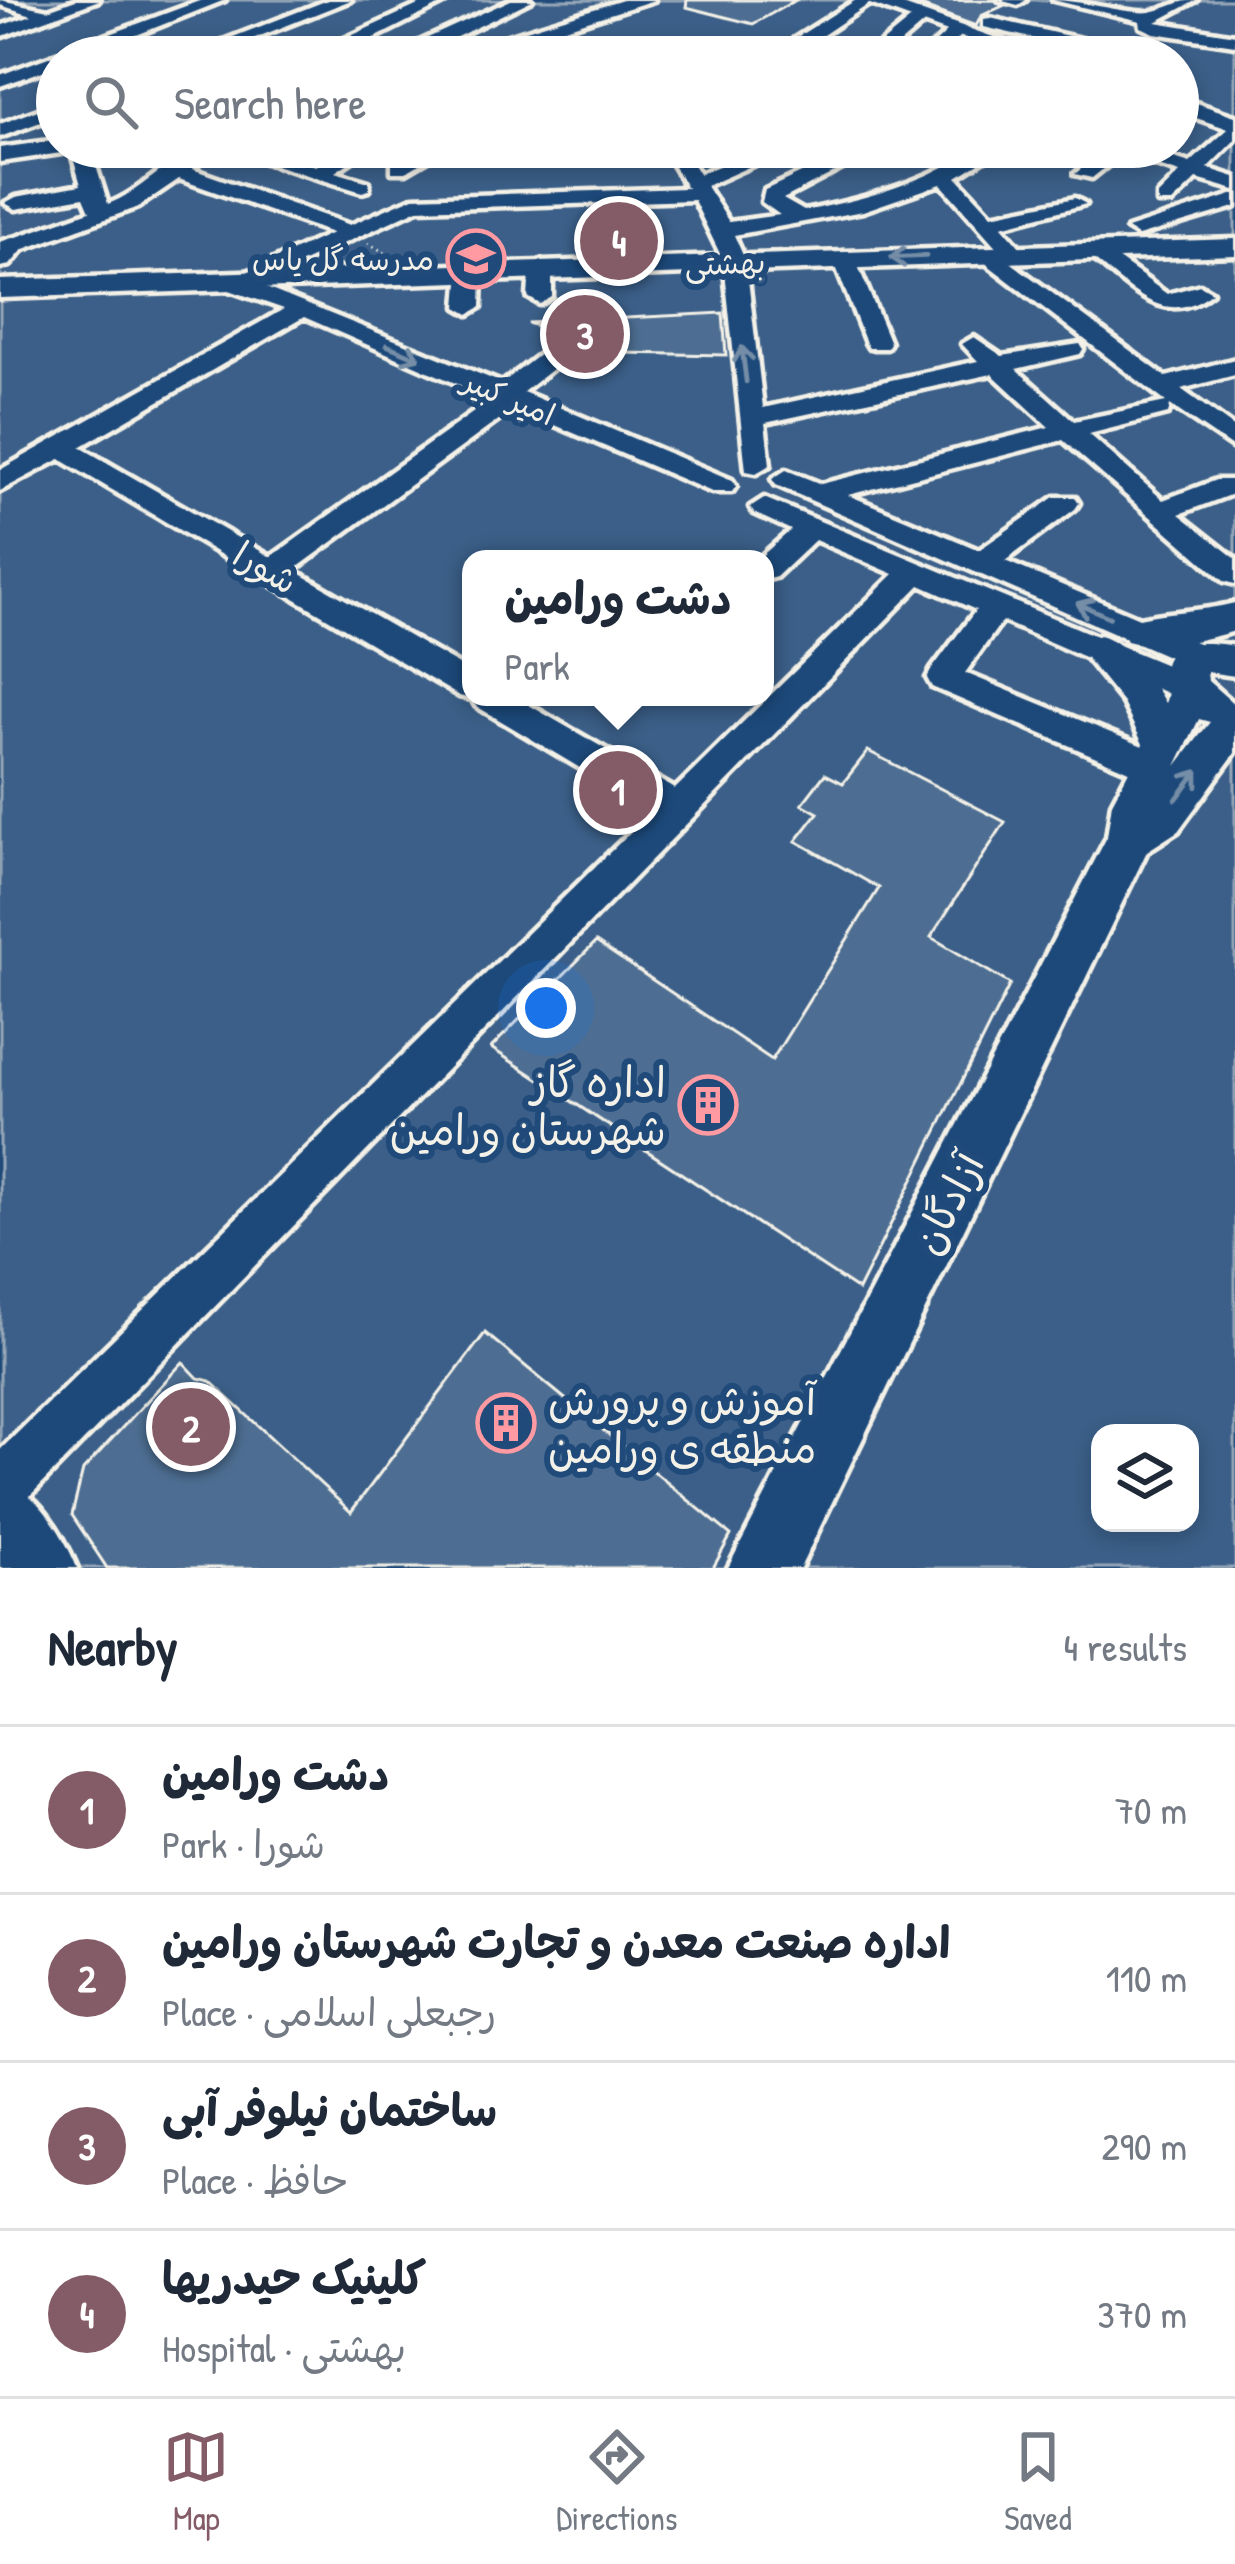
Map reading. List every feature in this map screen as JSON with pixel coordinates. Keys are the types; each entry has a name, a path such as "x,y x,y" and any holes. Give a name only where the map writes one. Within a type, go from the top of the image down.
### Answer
{"main road":[{"path":"522,36 644,0"},
{"path":"868,0 989,36"},
{"path":"1199,110 1233,119"},
{"path":"0,155 36,150"},
{"name":"بهشتی","path":"0,289 472,270 540,282 735,262 1230,250"},
{"path":"1141,631 1235,620"},
{"path":"1130,838 1135,803 1203,671 1235,620"},
{"path":"1100,650 1139,694 1159,755"},
{"path":"1203,671 1209,705 1235,712"},
{"path":"1130,838 1162,818 1235,721"},
{"name":"آزادگان","path":"764,1568 1130,838"},
{"path":"0,1511 41,1568"}],"street":[{"path":"0,32 92,0"},
{"path":"125,35 217,0"},
{"path":"247,36 343,0"},
{"path":"360,36 444,0 492,14"},
{"path":"446,36 524,0"},
{"path":"811,36 868,0"},
{"path":"963,36 1013,0"},
{"path":"1061,0 1151,18"},
{"path":"16,2 48,15"},
{"path":"282,2 366,33"},
{"path":"1176,36 1147,23 1182,5"},
{"path":"1215,17 1235,22"},
{"path":"900,36 922,18"},
{"path":"1055,36 1071,20"},
{"path":"1106,36 1113,28"},
{"path":"973,29 1035,36"},
{"path":"1199,42 1235,40"},
{"path":"0,81 36,67"},
{"path":"0,131 36,117"},
{"path":"1199,161 1233,119"},
{"path":"87,168 101,216"},
{"path":"4,252 131,203 181,168"},
{"path":"296,213 353,183 301,168"},
{"path":"318,173 326,168"},
{"path":"685,168 735,262 756,465"},
{"path":"255,277 415,203 698,188 739,168"},
{"path":"802,218 773,202 772,194 828,168"},
{"path":"722,230 862,205 956,168"},
{"path":"1085,174 1093,168"},
{"path":"1186,168 1235,184"},
{"path":"1165,200 1192,170"},
{"path":"177,171 347,232"},
{"path":"944,175 987,223 1000,255 1160,397 1235,441"},
{"path":"16,202 93,188"},
{"path":"1138,229 1235,200"},
{"path":"987,223 1075,204"},
{"path":"1099,252 1163,302 1200,292"},
{"path":"844,259 878,343"},
{"path":"469,307 472,270"},
{"path":"0,482 300,307 290,296 291,285 300,275"},
{"name":"امیر کبیر","path":"217,278 300,307 722,487 731,500 764,507"},
{"path":"974,344 1158,512 1235,574"},
{"path":"752,418 1071,349"},
{"path":"272,571 507,396 561,350"},
{"path":"820,493 1069,431 1235,367"},
{"name":"شورا","path":"60,447 462,682"},
{"path":"722,487 727,473 756,465 774,470 1141,631 1203,671"},
{"path":"764,507 788,494 786,479"},
{"path":"1158,512 1226,486"},
{"path":"983,562 1066,503"},
{"path":"764,507 1100,650 1203,671"},
{"path":"774,562 811,528"},
{"path":"0,1487 915,572"},
{"path":"995,607 944,678 1159,755"},
{"path":"503,706 679,808"}],"path":[{"path":"347,232 418,272"}],"shaded area":[{"path":"0,0 1235,0 1235,1568 0,1568"}],"building":[{"path":"687,0 796,0 753,24 686,7"},
{"path":"995,0 1003,6 981,16 976,26 907,1"},
{"path":"634,227 650,254 602,255 589,228"},
{"path":"723,313 726,355 619,353 528,323"},
{"path":"868,751 1005,822 931,937 1010,984 858,1290 491,1048 596,942 772,1060 879,888 796,841 818,813 802,804 825,774 843,783"},
{"path":"485,1333 731,1535 713,1568 107,1568 72,1515 83,1470 183,1362 198,1378 210,1381 351,1512"}],"place":[{"name":"کلینیک حیدریها","path":"619,241"},
{"name":"مدرسه گل یاس","path":"476,259"},
{"name":"ساختمان نیلوفر آبی","path":"585,334"},
{"name":"دشت ورامین","path":"618,790"},
{"name":"اداره گاز شهرستان ورامین","path":"708,1105"},
{"name":"آموزش و پرورش منطقه ی ورامین","path":"506,1423"},
{"name":"اداره صنعت معدن و تجارت شهرستان ورامین","path":"191,1427"}]}
